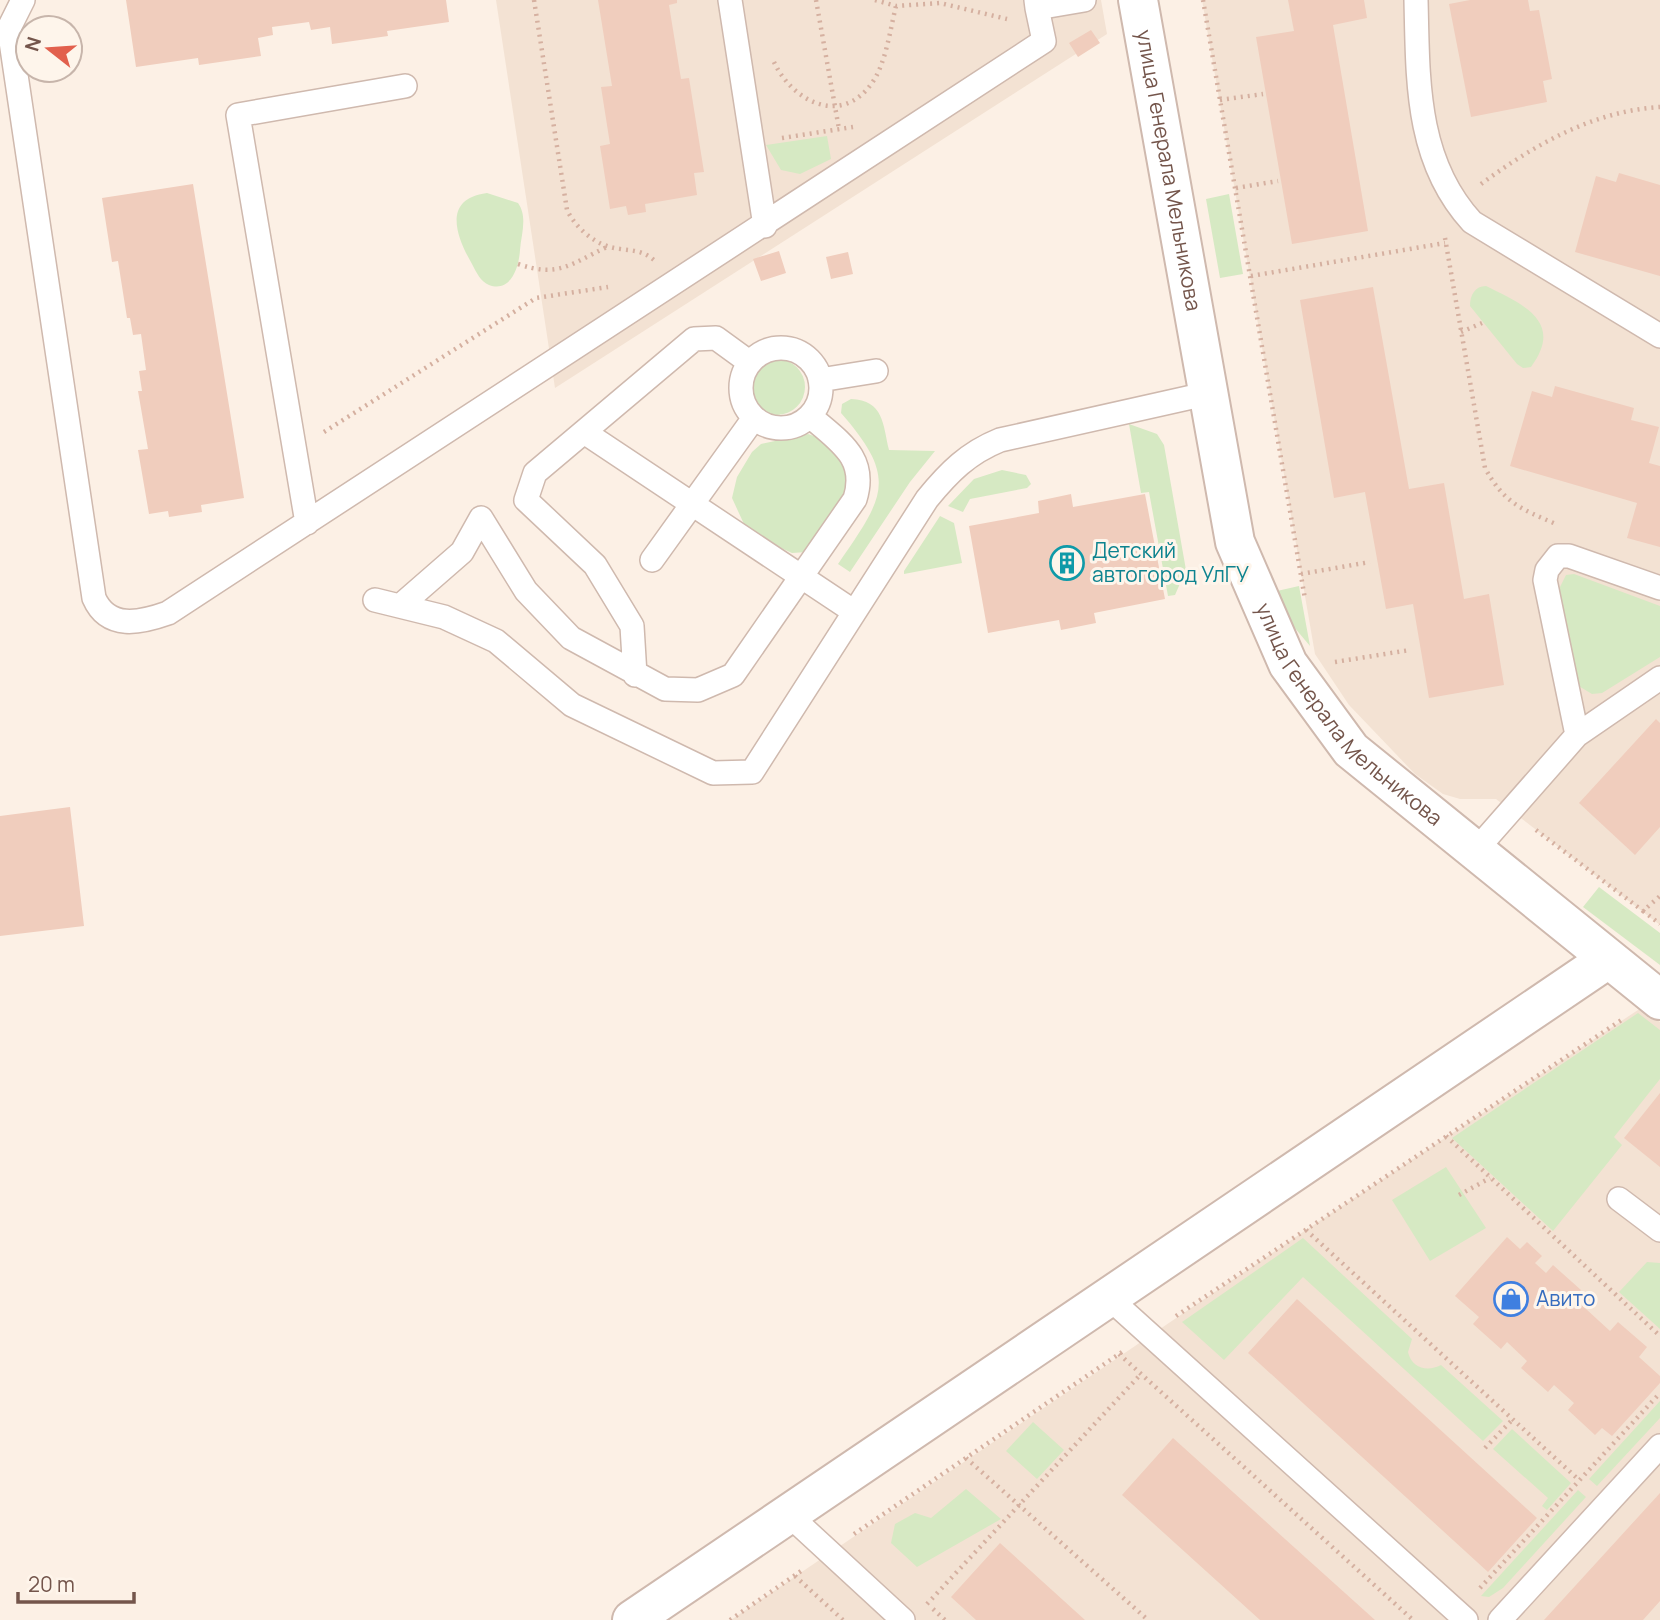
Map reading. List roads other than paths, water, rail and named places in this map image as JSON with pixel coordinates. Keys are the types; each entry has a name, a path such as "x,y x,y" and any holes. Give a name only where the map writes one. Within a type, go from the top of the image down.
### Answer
{"street":[{"name":"улица Генерала Мельникова","path":"1138,0 1235,542 1289,664 1351,750 1608,959 1645,1007"},
{"path":"632,1620 1608,959"}],"lane":[{"path":"23,0 9,28 94,598 100,612 119,622 143,622 168,613 765,226 1044,41 1037,4 1084,0"},
{"path":"730,0 765,226"},
{"path":"1416,0 1418,89 1427,138 1439,174 1455,204 1472,222 1660,335"},
{"path":"307,523 238,114 405,86"},
{"path":"635,675 632,626 595,565 526,500 535,473 694,339 716,338 749,362"},
{"path":"785,347 808,358 820,380 821,393 810,416 785,428 772,427 754,418 742,401 740,388 749,362 772,348 785,347"},
{"path":"820,380 876,371"},
{"path":"375,600 444,617 496,641 572,705 713,773 751,772 927,499 952,469 976,449 1038,430 1210,393"},
{"path":"400,606 462,552 481,518 526,591 570,638 665,689 698,690 733,675 855,499 860,481 850,452 810,416"},
{"path":"652,560 754,418"},
{"path":"584,432 853,611"},
{"path":"1577,735 1545,580 1547,570 1558,556 1569,556 1660,588"},
{"path":"1476,850 1577,735 1660,678"},
{"path":"1619,1199 1660,1230"},
{"path":"1108,1297 1466,1620"},
{"path":"1500,1620 1660,1446"},
{"path":"788,1514 829,1552 911,1616"}],"place":[{"name":"Детский автогород УлГУ","path":"1067,563"},
{"name":"Авито","path":"1511,1299"}]}
